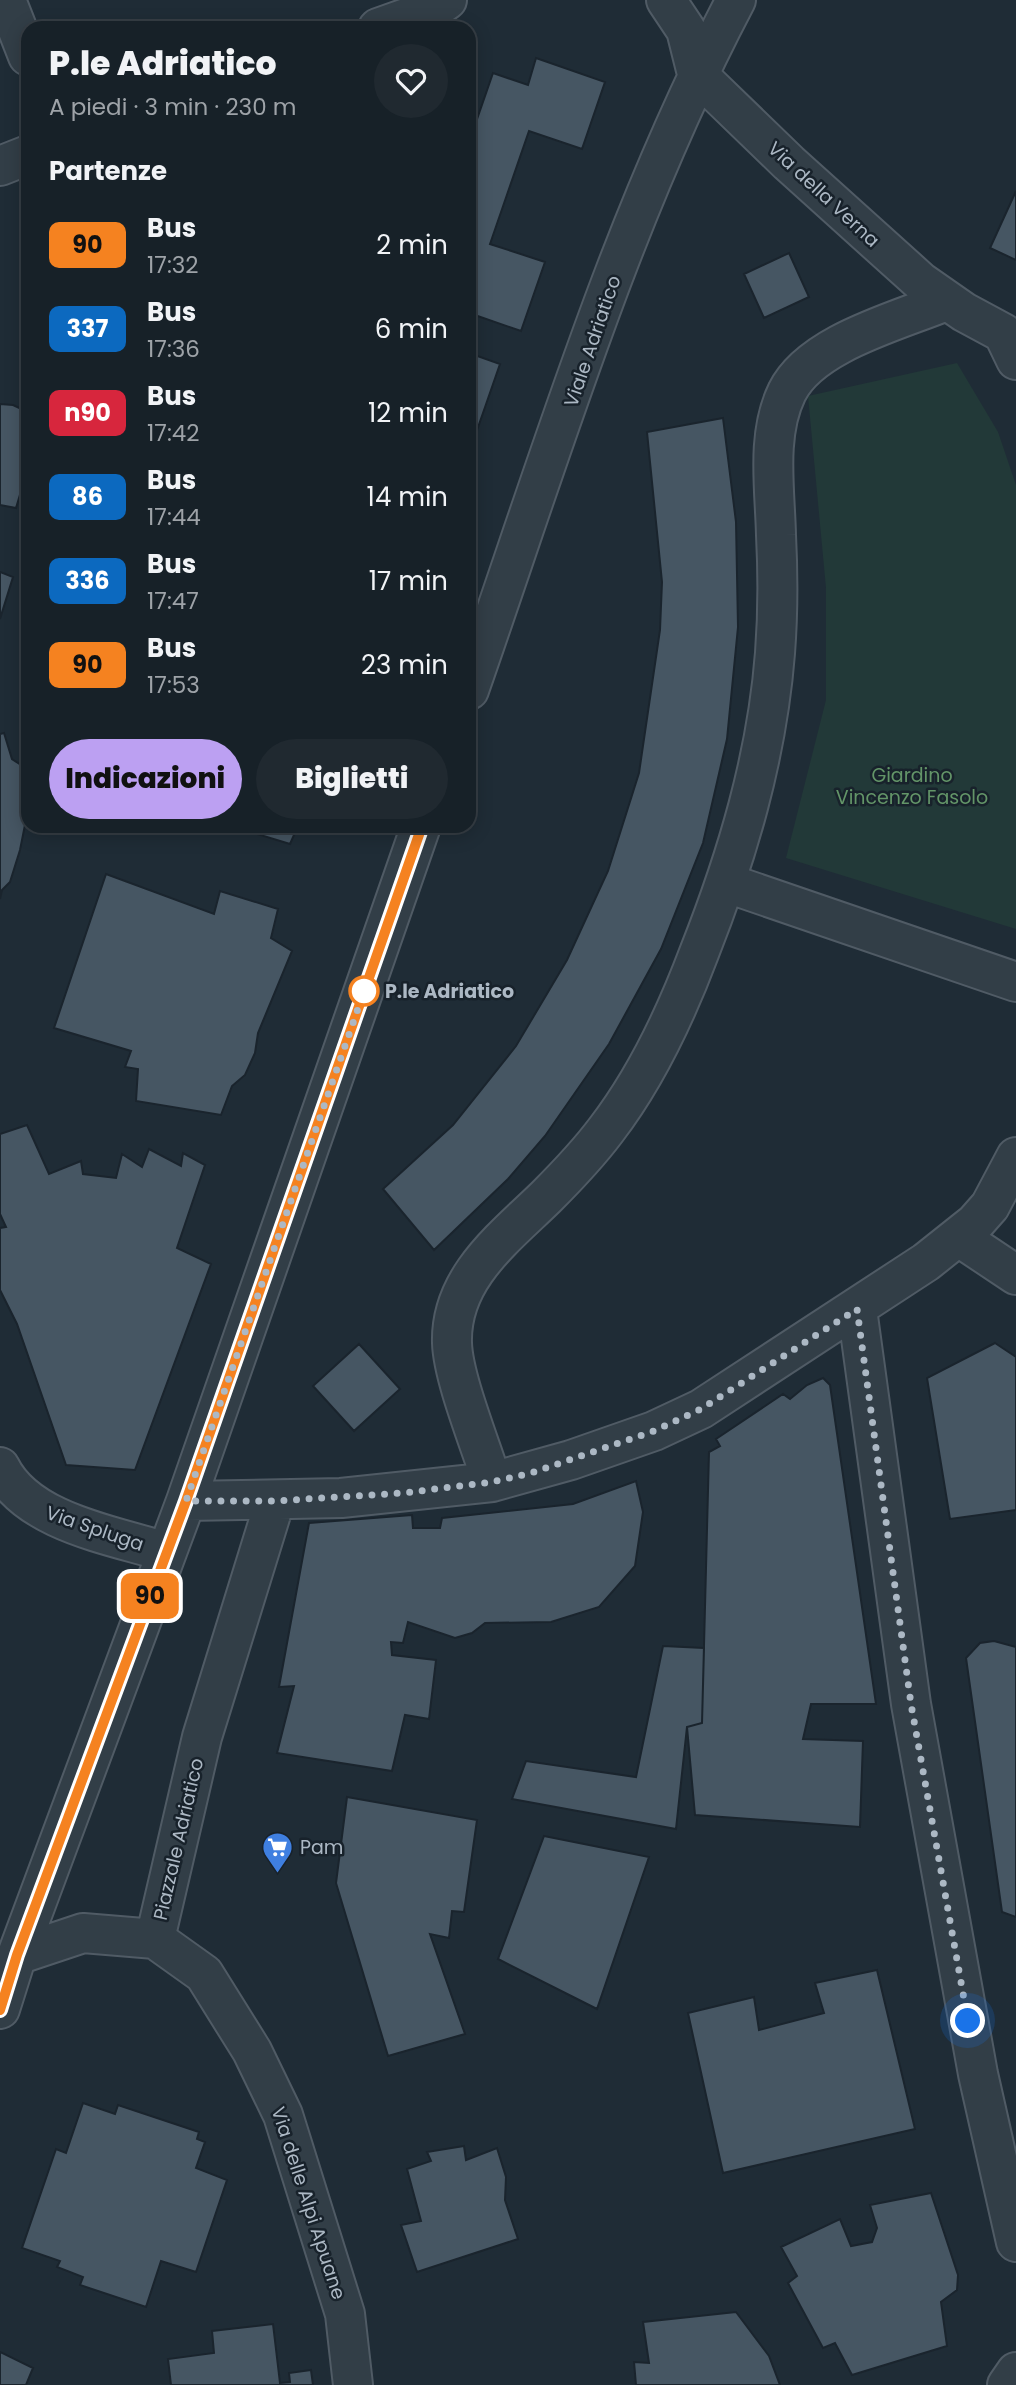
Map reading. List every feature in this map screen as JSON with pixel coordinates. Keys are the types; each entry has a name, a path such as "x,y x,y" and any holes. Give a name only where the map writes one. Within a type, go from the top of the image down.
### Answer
{"street":[{"path":"6,0 21,38"},
{"path":"666,0 686,30 697,74"},
{"name":"Viale Adriatico","path":"476,670 617,268 697,74 736,0"},
{"path":"397,21 447,2"},
{"name":"Via della Verna","path":"697,74 809,181 946,301 1012,344"},
{"path":"0,166 21,158"},
{"path":"492,1482 453,1354 454,1320 460,1299 485,1256 577,1165 629,1095 652,1057 693,970 727,883 753,789 770,699 778,594 773,473 779,416 786,392 800,372 832,348 946,301"},
{"path":"0,2010 8,1953 186,1501 419,833"},
{"path":"727,883 1016,982"},
{"path":"186,1501 275,1501 403,1493 492,1482 612,1446 701,1409 857,1309 959,1237 990,1206 1016,1157"},
{"path":"959,1237 1016,1275"},
{"path":"857,1309 911,1704 978,2074 1016,2242"},
{"name":"Via Spluga","path":"0,1466 31,1504 50,1515 166,1552"},
{"name":"Piazzale Adriatico","path":"8,1953 83,1933 155,1939 202,1737 275,1501"},
{"name":"Via delle Alpi Apuane","path":"155,1939 204,1974 252,2051 283,2115 345,2314 354,2385"},
{"path":"1007,2385 1016,2372"}],"green space":[{"name":"Giardino Vincenzo Fasolo","path":"957,363 998,432 1016,485 1016,929 786,858 826,700 826,588 808,396"}],"building":[{"path":"536,58 605,82 582,149 529,131 490,244 545,262 521,331 476,315 476,122 493,73 528,85"},
{"path":"1016,191 1016,260 990,248"},
{"path":"789,253 809,297 764,318 744,274"},
{"path":"476,355 500,364 476,433"},
{"path":"0,404 21,409 21,491 16,508 0,505"},
{"path":"723,418 736,522 738,627 727,739 703,843 661,949 609,1044 545,1136 508,1179 434,1250 383,1189 453,1125 516,1046 567,960 608,871 639,773 660,630 662,582 647,432"},
{"path":"0,572 13,577 0,619"},
{"path":"4,733 12,759 21,765 21,833 23,833 10,882 2,890 0,899 0,734"},
{"path":"254,833 295,833 290,844"},
{"path":"106,874 214,914 220,891 278,909 271,938 292,951 258,1033 255,1053 245,1075 232,1086 221,1115 136,1101 138,1069 125,1067 131,1051 54,1028"},
{"path":"27,1125 49,1174 81,1161 83,1174 116,1178 122,1154 142,1167 149,1149 181,1166 183,1153 205,1165 177,1248 211,1264 135,1470 66,1465 17,1324 0,1290 0,1228 6,1227 0,1214 0,1134"},
{"path":"995,1343 1016,1357 1016,1510 950,1519 927,1378"},
{"path":"359,1344 400,1389 354,1431 313,1386"},
{"path":"823,1378 830,1385 876,1704 811,1704 803,1739 863,1741 860,1827 695,1815 687,1727 702,1723 709,1452 720,1446 716,1439 783,1394 790,1399 807,1385"},
{"path":"636,1481 643,1512 635,1566 599,1607 551,1622 485,1623 472,1633 455,1638 408,1622 403,1643 391,1642 392,1655 436,1660 429,1719 405,1715 392,1771 277,1753 294,1686 279,1687 309,1523 412,1515 413,1528 440,1528 442,1518 573,1504"},
{"path":"994,1641 1016,1647 1016,1917 1002,1912 966,1658 980,1643"},
{"path":"663,1646 704,1648 702,1723 687,1727 676,1829 512,1799 526,1761 636,1777"},
{"path":"347,1797 477,1820 464,1912 452,1911 449,1938 430,1934 465,2034 388,2056 336,1883"},
{"path":"544,1836 649,1857 597,2009 498,1959"},
{"path":"877,1970 915,2129 723,2173 688,2013 754,1997 759,2030 824,2013 815,1983"},
{"path":"83,2103 115,2114 118,2105 199,2132 197,2139 205,2142 196,2168 227,2180 196,2272 161,2261 146,2307 80,2285 83,2277 57,2267 60,2261 22,2248 56,2149 66,2153"},
{"path":"464,2146 466,2160 497,2148 506,2177 505,2200 518,2239 417,2272 401,2225 421,2221 407,2169 431,2161 427,2152"},
{"path":"931,2193 958,2275 957,2290 941,2302 947,2346 852,2375 835,2343 823,2348 788,2283 797,2276 781,2247 840,2219 851,2246 872,2242 877,2228 870,2205"},
{"path":"736,2312 769,2356 780,2385 636,2385 634,2362 649,2363 643,2322"},
{"path":"273,2324 280,2383 290,2382 289,2373 311,2370 313,2385 171,2385 168,2359 214,2353 212,2331"},
{"path":"0,2352 33,2368 26,2385 0,2385"}],"bus line":[{"name":"90","path":"0,2010 17,1955 195,1475 420,833"}],"place":[{"name":"P.le Adriatico","path":"364,991"},
{"name":"Pam","path":"277,1874"}],"route":[{"path":"364,991 367,983 186,1501 275,1501 403,1493 450,1489 531,1473 654,1431 701,1409 857,1309 911,1704 968,2021"}]}
